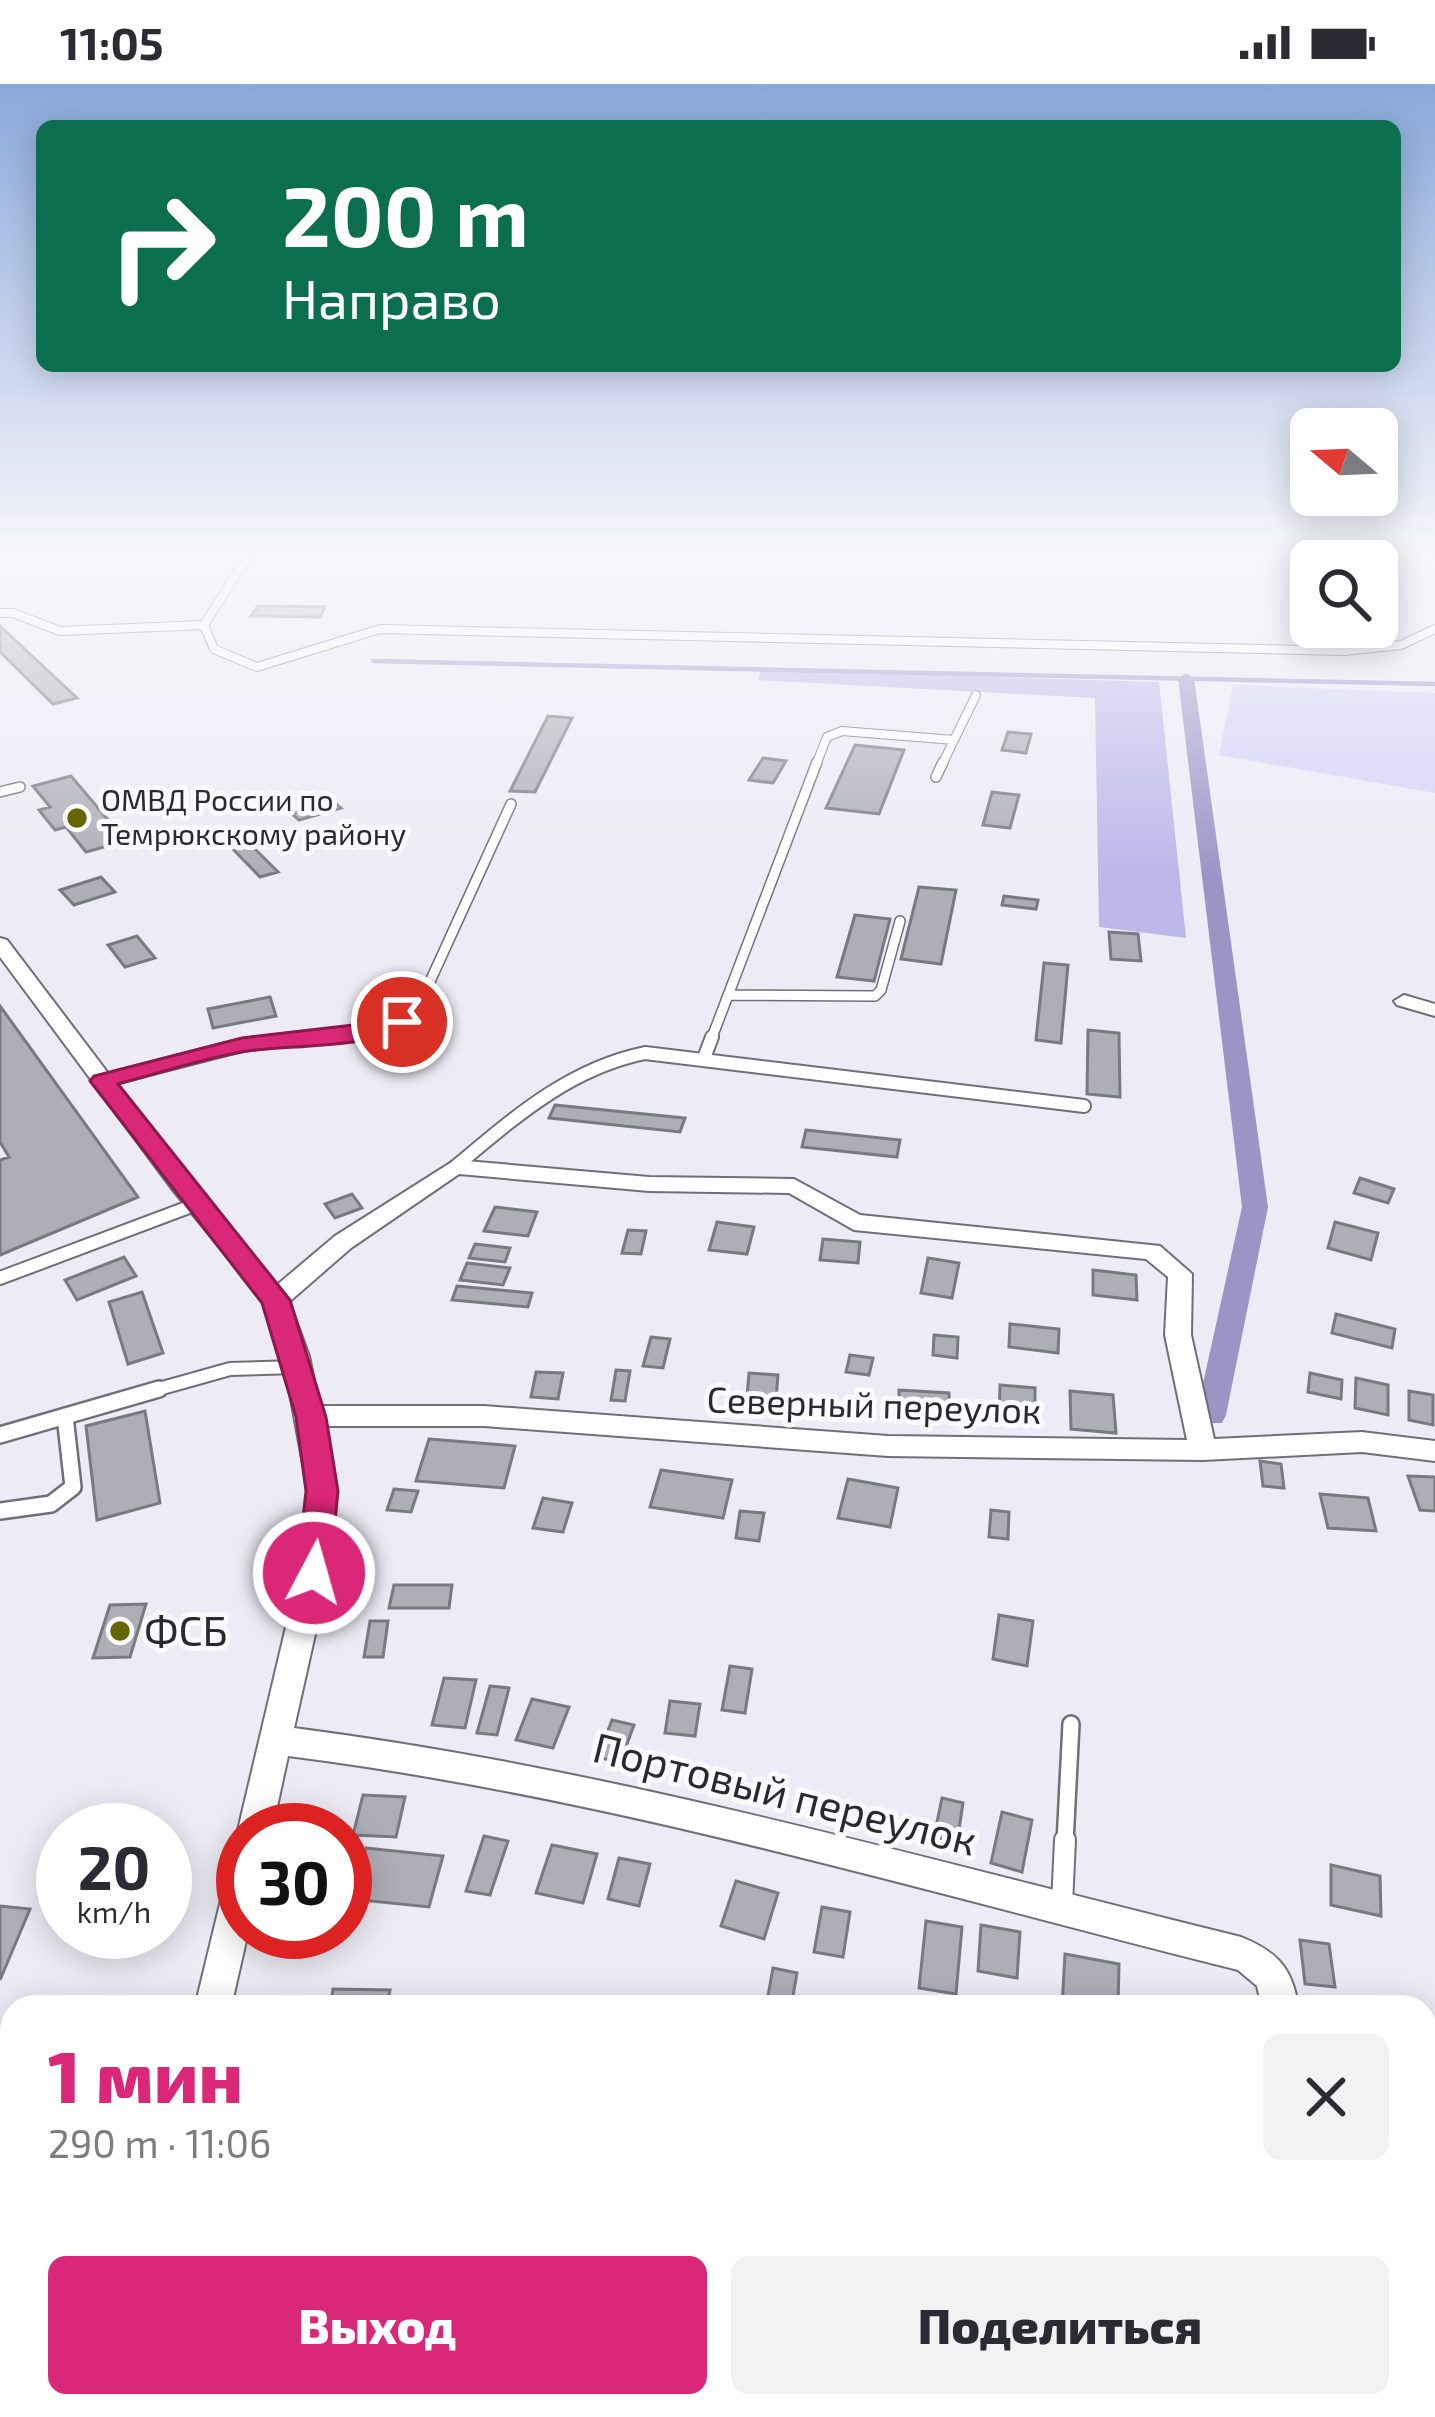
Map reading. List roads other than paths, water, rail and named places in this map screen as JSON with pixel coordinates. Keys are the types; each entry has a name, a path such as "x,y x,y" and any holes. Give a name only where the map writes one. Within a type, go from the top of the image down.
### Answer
{"street":[{"path":"0,944 197,1204 276,1300 298,1366 322,1491 314,1573 261,1803"},
{"path":"1404,1001 1435,1010"},
{"path":"276,1300 344,1242 454,1167 649,1184 775,1184 810,1193 836,1215 854,1222 1153,1252 1171,1262 1180,1274 1178,1335 1203,1450"},
{"name":"Северный переулок","path":"311,1417 484,1416 888,1446 1203,1450 1362,1442 1435,1451"},
{"name":"Портовый переулок","path":"276,1741 397,1753 562,1785 848,1852 1241,1954 1266,1964 1279,1995"},
{"path":"216,1995 224,1959"}],"lane":[{"path":"232,657 256,667 289,657"},
{"path":"936,777 976,694"},
{"path":"704,1058 827,737 842,731 954,740"},
{"path":"0,792 20,787"},
{"path":"102,1081 242,1045 383,1029 402,1022 417,1010 446,956 462,904 511,804"},
{"path":"728,995 875,997 881,991 900,921"},
{"path":"454,1167 574,1074 609,1058 645,1053 1084,1106"},
{"path":"0,1278 197,1204"},
{"path":"0,1435 236,1367 298,1366"},
{"path":"0,1511 58,1503 68,1497 73,1487 65,1416"},
{"path":"1061,1911 1071,1724"}],"waterway":[{"path":"373,661 1435,684"},
{"path":"1186,678 1255,1207 1211,1415"}],"place":[{"name":"ОМВД России по Темрюкскому району","path":"77,818"},
{"name":"ФСБ","path":"120,1631"}]}
